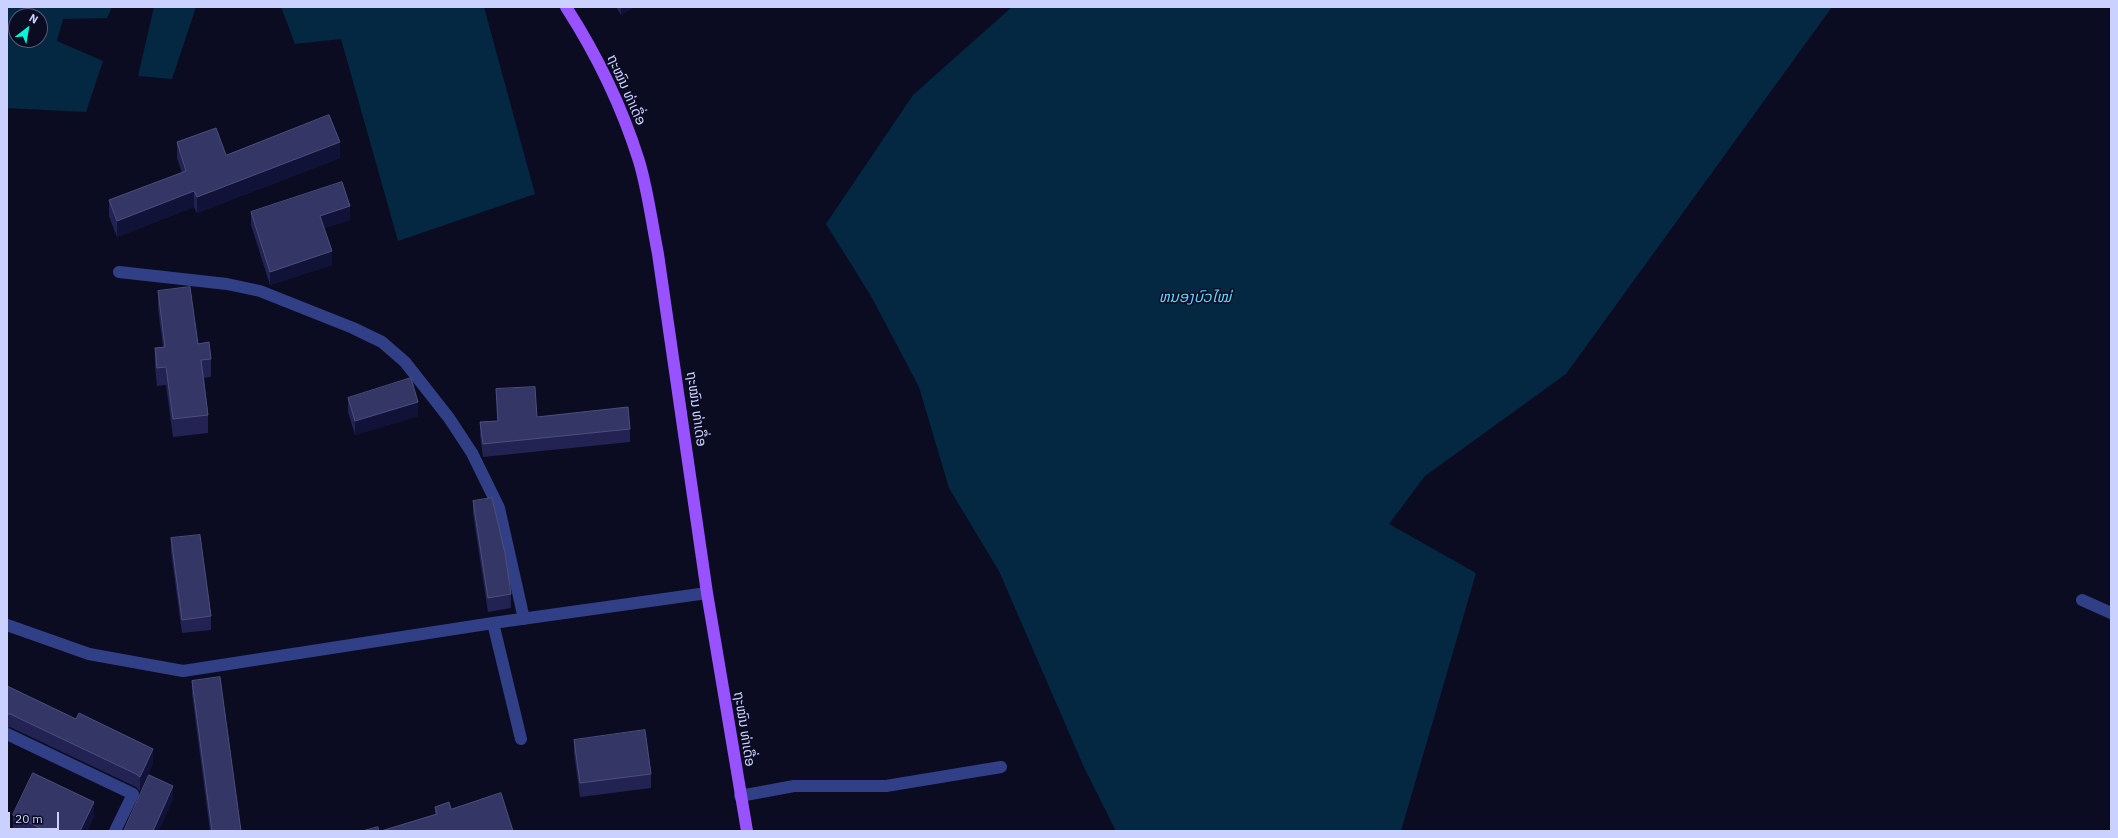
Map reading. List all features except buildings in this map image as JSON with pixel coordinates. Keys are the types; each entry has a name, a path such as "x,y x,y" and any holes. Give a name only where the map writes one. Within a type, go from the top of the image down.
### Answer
{"main road":[{"name":"ຖະໝົນ ທ່າເດື່ອ","path":"566,7 591,48 608,83 624,118 639,163 658,254 707,593 747,831"}],"street":[{"path":"119,272 227,284 260,291 353,328 382,342 399,357 449,418 472,452 499,508 524,619"},
{"path":"7,625 89,654 184,671 493,623 707,593"},
{"path":"2082,600 2111,613"},
{"path":"493,623 521,739"},
{"path":"7,734 133,794 115,831"},
{"path":"740,796 794,786 886,786 1001,767"}],"water":[{"path":"7,7 112,7 107,18 63,19 57,41 103,61 86,112 7,108"},
{"path":"154,7 196,7 172,79 138,76"},
{"path":"281,7 484,7 535,194 398,241 341,39 295,44"},
{"name":"ຫນອງບົວໄໝ່","path":"1012,7 1832,7 1566,374 1425,476 1389,524 1476,573 1401,831 1116,831 1083,765 999,571 949,488 919,387 871,296 826,224 913,95"}]}
